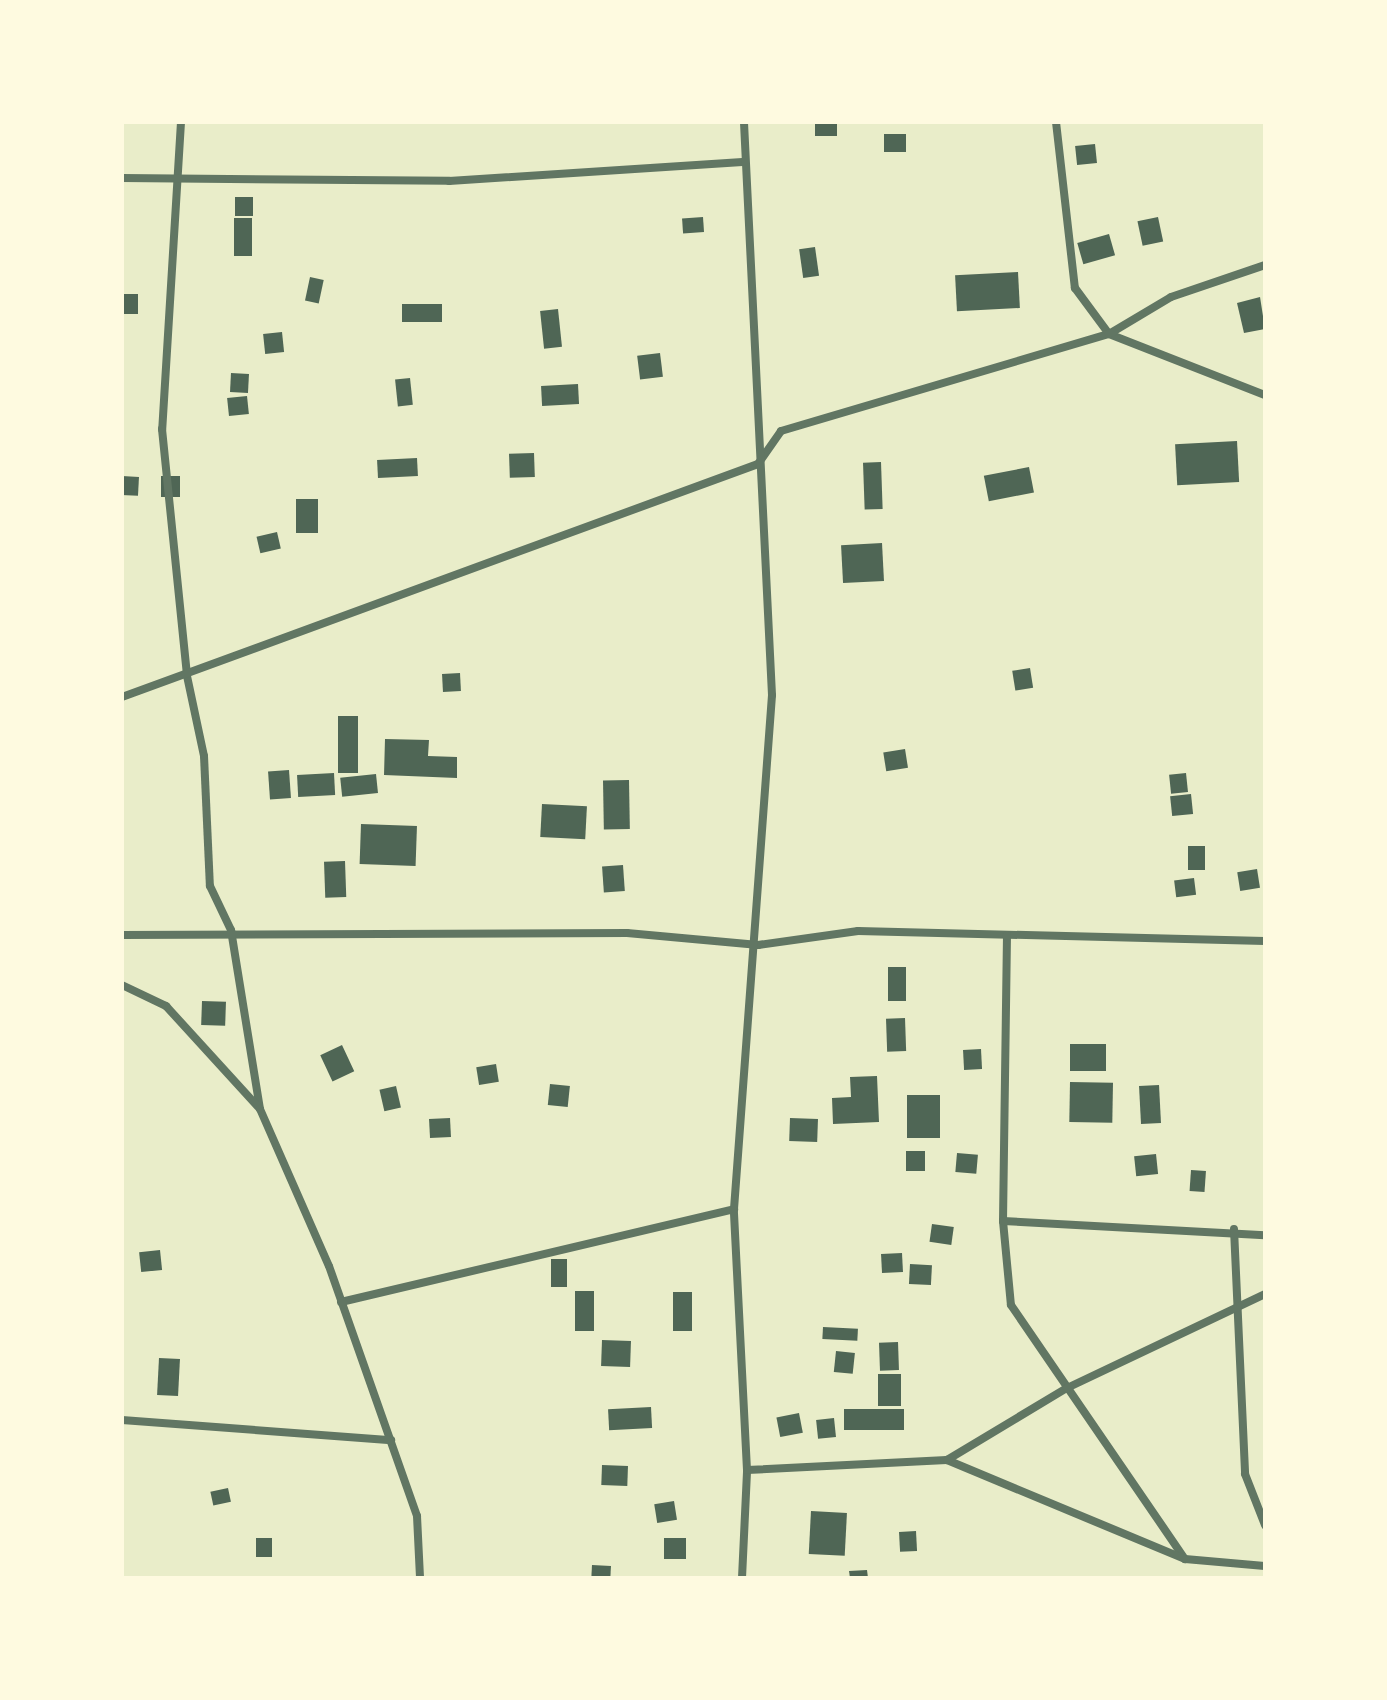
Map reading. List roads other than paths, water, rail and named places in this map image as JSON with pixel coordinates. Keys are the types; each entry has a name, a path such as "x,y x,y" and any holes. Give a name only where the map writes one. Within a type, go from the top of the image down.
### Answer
{"street":[{"path":"181,122 181,174 162,429 187,676 204,756 210,886 231,930 260,1109 341,1302 417,1516 420,1578"},
{"path":"742,1578 747,1470 734,1209 758,945 772,695 742,162 744,122"},
{"path":"1056,122 1075,288 1109,334 1265,395"},
{"path":"122,178 181,174 449,181 742,162"},
{"path":"122,697 187,676 758,464 781,431 1109,334 1171,297 1265,265"},
{"path":"122,935 231,930 627,933 758,945 858,931 1265,941"},
{"path":"1007,935 1003,1221 1011,1305 1185,1559"},
{"path":"122,985 166,1006 260,1109"},
{"path":"341,1302 734,1209"},
{"path":"1003,1221 1234,1229 1265,1235"},
{"path":"1234,1229 1243,1304 1245,1474 1265,1525"},
{"path":"947,1460 1067,1388 1265,1294"},
{"path":"122,1420 391,1440"},
{"path":"747,1470 947,1460 1185,1559 1265,1566"}]}
